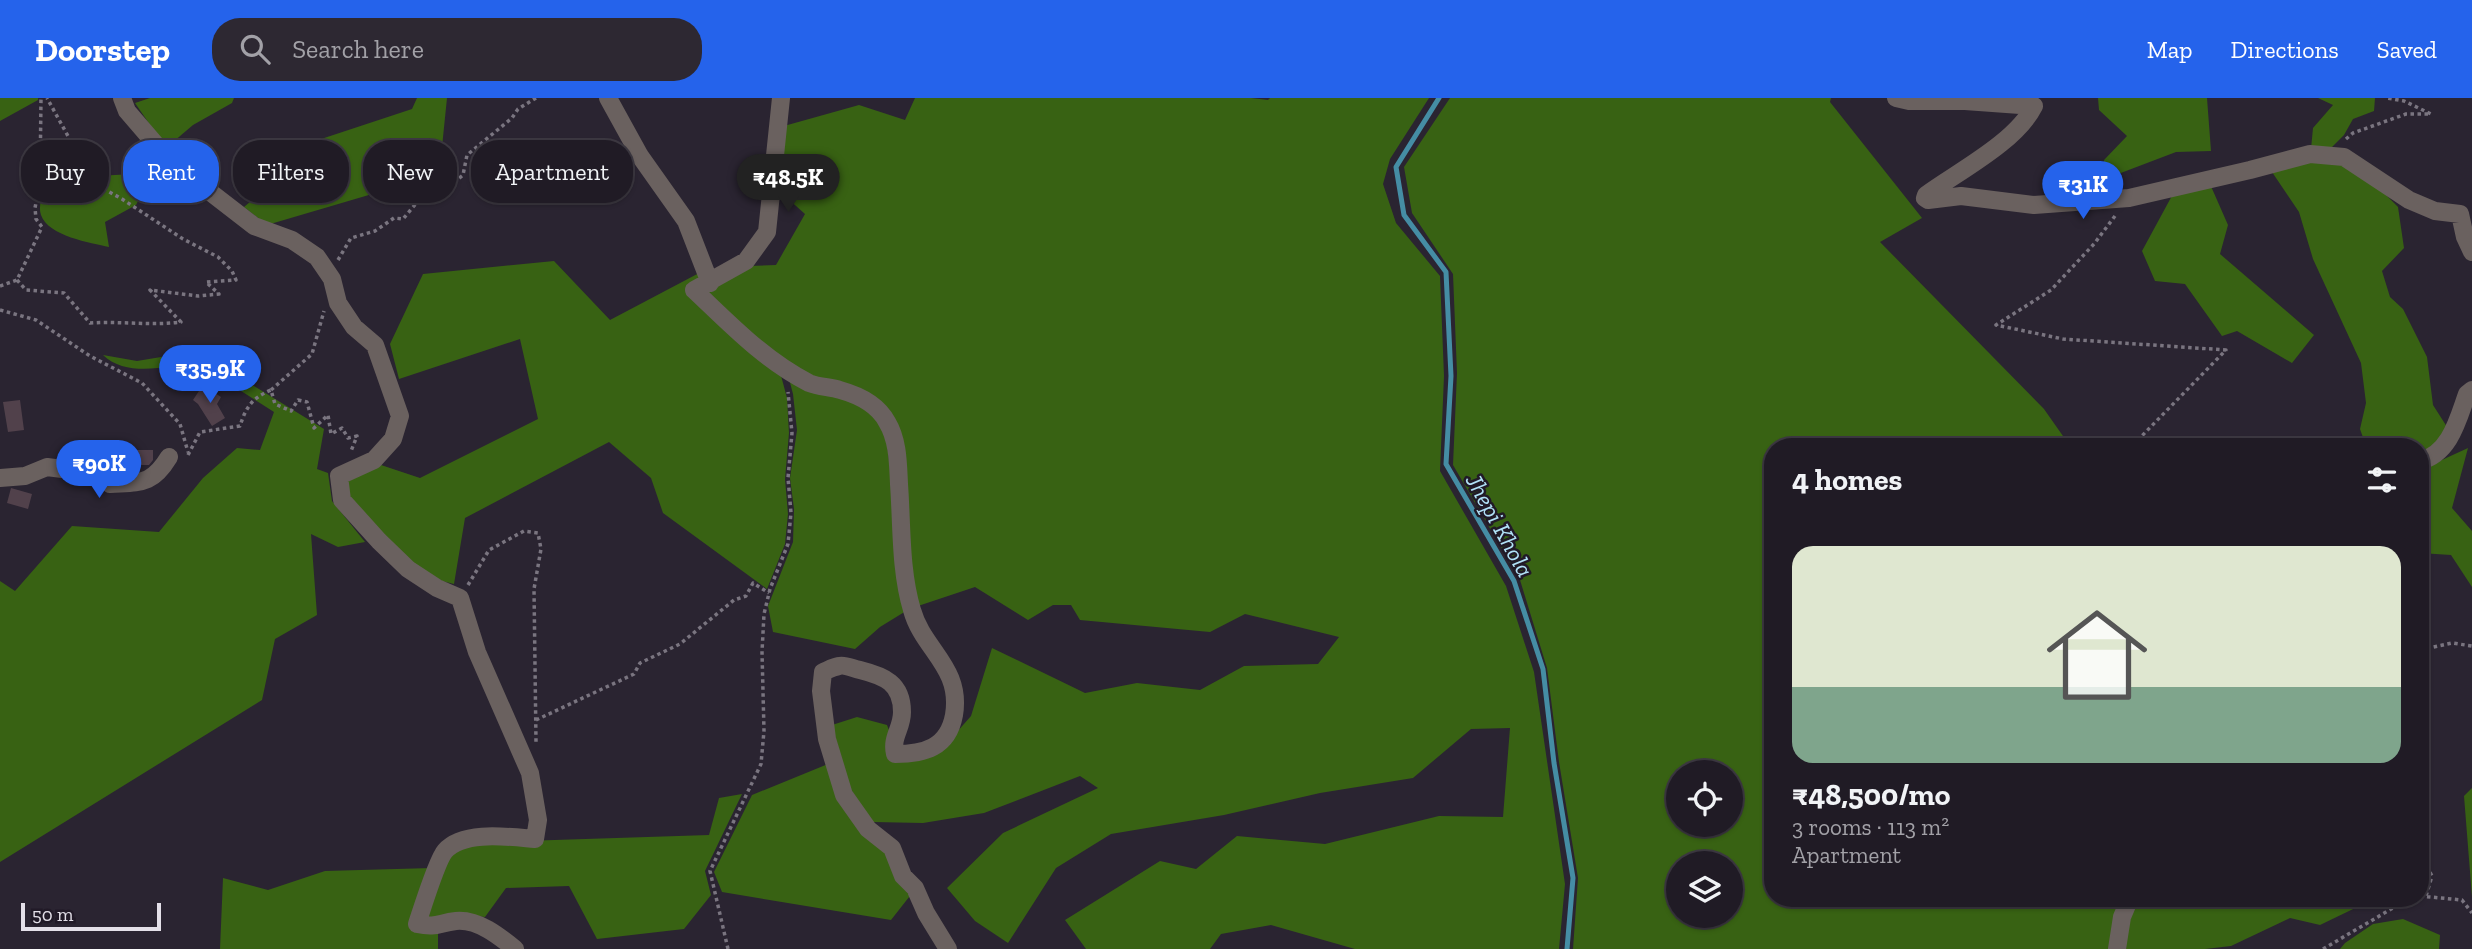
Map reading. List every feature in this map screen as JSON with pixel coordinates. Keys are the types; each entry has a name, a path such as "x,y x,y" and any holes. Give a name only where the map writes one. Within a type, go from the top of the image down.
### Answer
{"street":[{"path":"122,98 127,111 170,160 254,226 292,240 317,257 328,274 338,303 354,327 375,345 400,416 393,439 374,460 339,476 342,500 408,569 437,588 460,598 477,652 530,773 538,820 535,839 493,836 461,839 444,852 417,924 432,927 457,921 486,927 515,949"},
{"path":"608,98 640,156 686,221 710,282"},
{"path":"781,98 766,232 746,261 694,290 751,345 781,366 812,384 842,391 869,402 887,421 897,450 905,567 912,611 921,631 950,674 956,698 953,718 947,734 933,748 917,754 895,754 892,743 900,728 902,710 898,694 891,682 876,674 841,665 823,672 822,713 833,763 844,795 868,829 892,848 903,876 915,888 926,914 948,949"},
{"path":"1896,98 1909,101 1965,101 2034,106 2029,117 1999,146 1926,195 1928,200 1961,196 2034,205 2129,198 2310,154 2344,156 2417,204 2435,211 2460,214 2465,237 2472,252"},
{"path":"2429,459 2452,437 2467,394 2472,390"},
{"path":"0,478 26,476 47,467 70,470 81,477 104,473 110,484 142,482 159,473 169,457"},
{"path":"2117,949 2126,907"}],"path":[{"path":"0,286 18,280 41,227 36,219 35,208 40,181 41,98"},
{"path":"18,280 26,290 64,293 90,323 126,322 156,326 181,323 150,290 198,296 219,294 206,282 236,280 233,271 218,257 183,239 95,184 74,160 68,136 47,98"},
{"path":"188,455 200,432 240,426 245,410 255,397 271,390 312,354 328,274 341,258 351,238 376,230 394,218 403,219 435,181 447,187 463,175 467,155 512,118 518,108 536,98"},
{"path":"2331,156 2336,147 2353,133 2406,114 2431,114 2404,101 2387,98"},
{"path":"2129,198 2094,244 2051,290 1996,325 2063,339 2226,350 2140,438"},
{"path":"0,310 36,320 90,356 142,383 180,424 188,455"},
{"path":"728,949 710,871 761,764 764,731 764,614 788,544 791,513 788,478 792,433 789,396 781,366"},
{"path":"271,390 275,404 291,411 298,400 307,402 314,428 328,415 331,434 342,428 348,438 357,436 339,476"},
{"path":"169,457 188,455"},
{"path":"460,598 489,550 524,531 538,533 541,549 534,589 537,746"},
{"path":"536,720 634,674 640,663 680,644 734,600 746,596 753,583 769,593"},
{"path":"2429,648 2452,643 2472,646"},
{"path":"2429,897 2462,900 2472,913"},
{"path":"2323,949 2395,907"}],"green space":[{"path":"0,98 38,98 38,100 0,121"},
{"path":"150,98 234,98 232,103 193,125 175,140 160,140 135,103"},
{"path":"417,98 447,98 443,140 363,140 363,197 349,201 349,140 318,140 412,109"},
{"path":"915,98 1429,98 1390,159 1383,184 1396,223 1440,276 1444,376 1440,471 1506,586 1534,672 1565,884 1559,949 1355,949 1271,925 1221,934 1210,949 1086,949 1065,920 1160,861 1196,869 1237,836 1325,844 1439,816 1503,817 1510,728 1471,729 1413,778 1320,793 1224,815 1111,834 1056,868 1008,943 975,921 947,888 1003,833 1098,788 1080,776 984,813 923,823 873,822 845,777 832,725 857,717 887,725 891,735 890,757 941,750 971,716 992,648 1085,693 1137,683 1200,690 1244,666 1318,664 1339,637 1245,614 1210,632 1080,620 1071,605 1053,605 1028,620 975,587 915,607 891,417 813,377 757,342 707,292 749,266 776,265 805,214 777,189 784,126 859,105 905,120"},
{"path":"1450,98 1831,98 1830,102 1922,218 1880,242 2044,409 2064,438 1764,438 1764,907 2357,907 2320,925 2290,918 2231,946 2205,949 1573,949 1578,878 1547,668 1520,580 1453,465 1457,373 1453,274 1412,213 1404,167"},
{"path":"2098,98 2207,98 2211,151 2176,152 2105,179 2104,160 2127,136 2099,110"},
{"path":"2318,98 2375,98 2374,111 2353,119 2344,135 2327,152 2311,149 2313,128 2333,105"},
{"path":"2311,160 2343,164 2379,188 2398,207 2404,248 2382,271 2390,297 2403,309 2427,357 2433,405 2449,430 2432,450 2429,451 2429,438 2363,438 2360,429 2366,403 2361,363 2313,259 2299,212 2272,172"},
{"path":"109,175 123,175 123,203 137,203 105,222 109,247 81,241 61,233 45,222 40,212 40,203 109,203"},
{"path":"2210,184 2228,225 2220,254 2314,335 2292,363 2237,331 2222,336 2185,284 2155,281 2142,251 2174,192"},
{"path":"249,203 342,203 267,225 244,207"},
{"path":"554,261 610,320 701,272 706,282 693,290 779,368 787,398 789,433 785,479 788,514 785,544 767,589 663,513 651,478 609,442 465,518 454,584 442,581 411,563 346,496 344,479 381,465 420,478 538,419 520,339 399,379 390,344 423,274"},
{"path":"197,351 324,429 317,469 328,473 332,501 365,542 338,547 311,534 317,615 275,639 262,700 0,862 0,581 15,591 72,526 159,532 203,478 237,448 260,450 274,412 197,363 135,368 113,362 103,355 137,361"},
{"path":"788,375 866,407 885,425 906,611 880,627 855,649 773,632 768,606 793,542 794,509 790,478 797,430"},
{"path":"2468,448 2452,508 2472,531 2472,587 2451,555 2429,554 2429,466"},
{"path":"828,764 889,851 913,892 891,920 722,892 714,872 752,795"},
{"path":"2472,788 2472,897 2464,796"},
{"path":"742,794 705,871 711,895 684,929 597,939 569,886 506,888 485,917 457,914 422,920 449,854 464,843 709,835 719,798"},
{"path":"432,868 420,904 438,931 438,949 220,949 223,878 268,890 325,871"},
{"path":"2403,919 2440,935 2439,949 2340,949 2373,924"}],"building":[{"path":"203,385 221,397 217,404 225,418 212,426 193,400"},
{"path":"20,400 24,430 8,432 3,402"},
{"path":"128,450 153,450 153,460 149,465 129,465"},
{"path":"11,488 32,494 28,509 7,503"}],"waterway":[{"name":"Jhepi Khola","path":"1439,98 1396,167 1404,215 1446,272 1451,376 1446,464 1514,581 1543,669 1554,763 1573,878 1567,949"}]}
